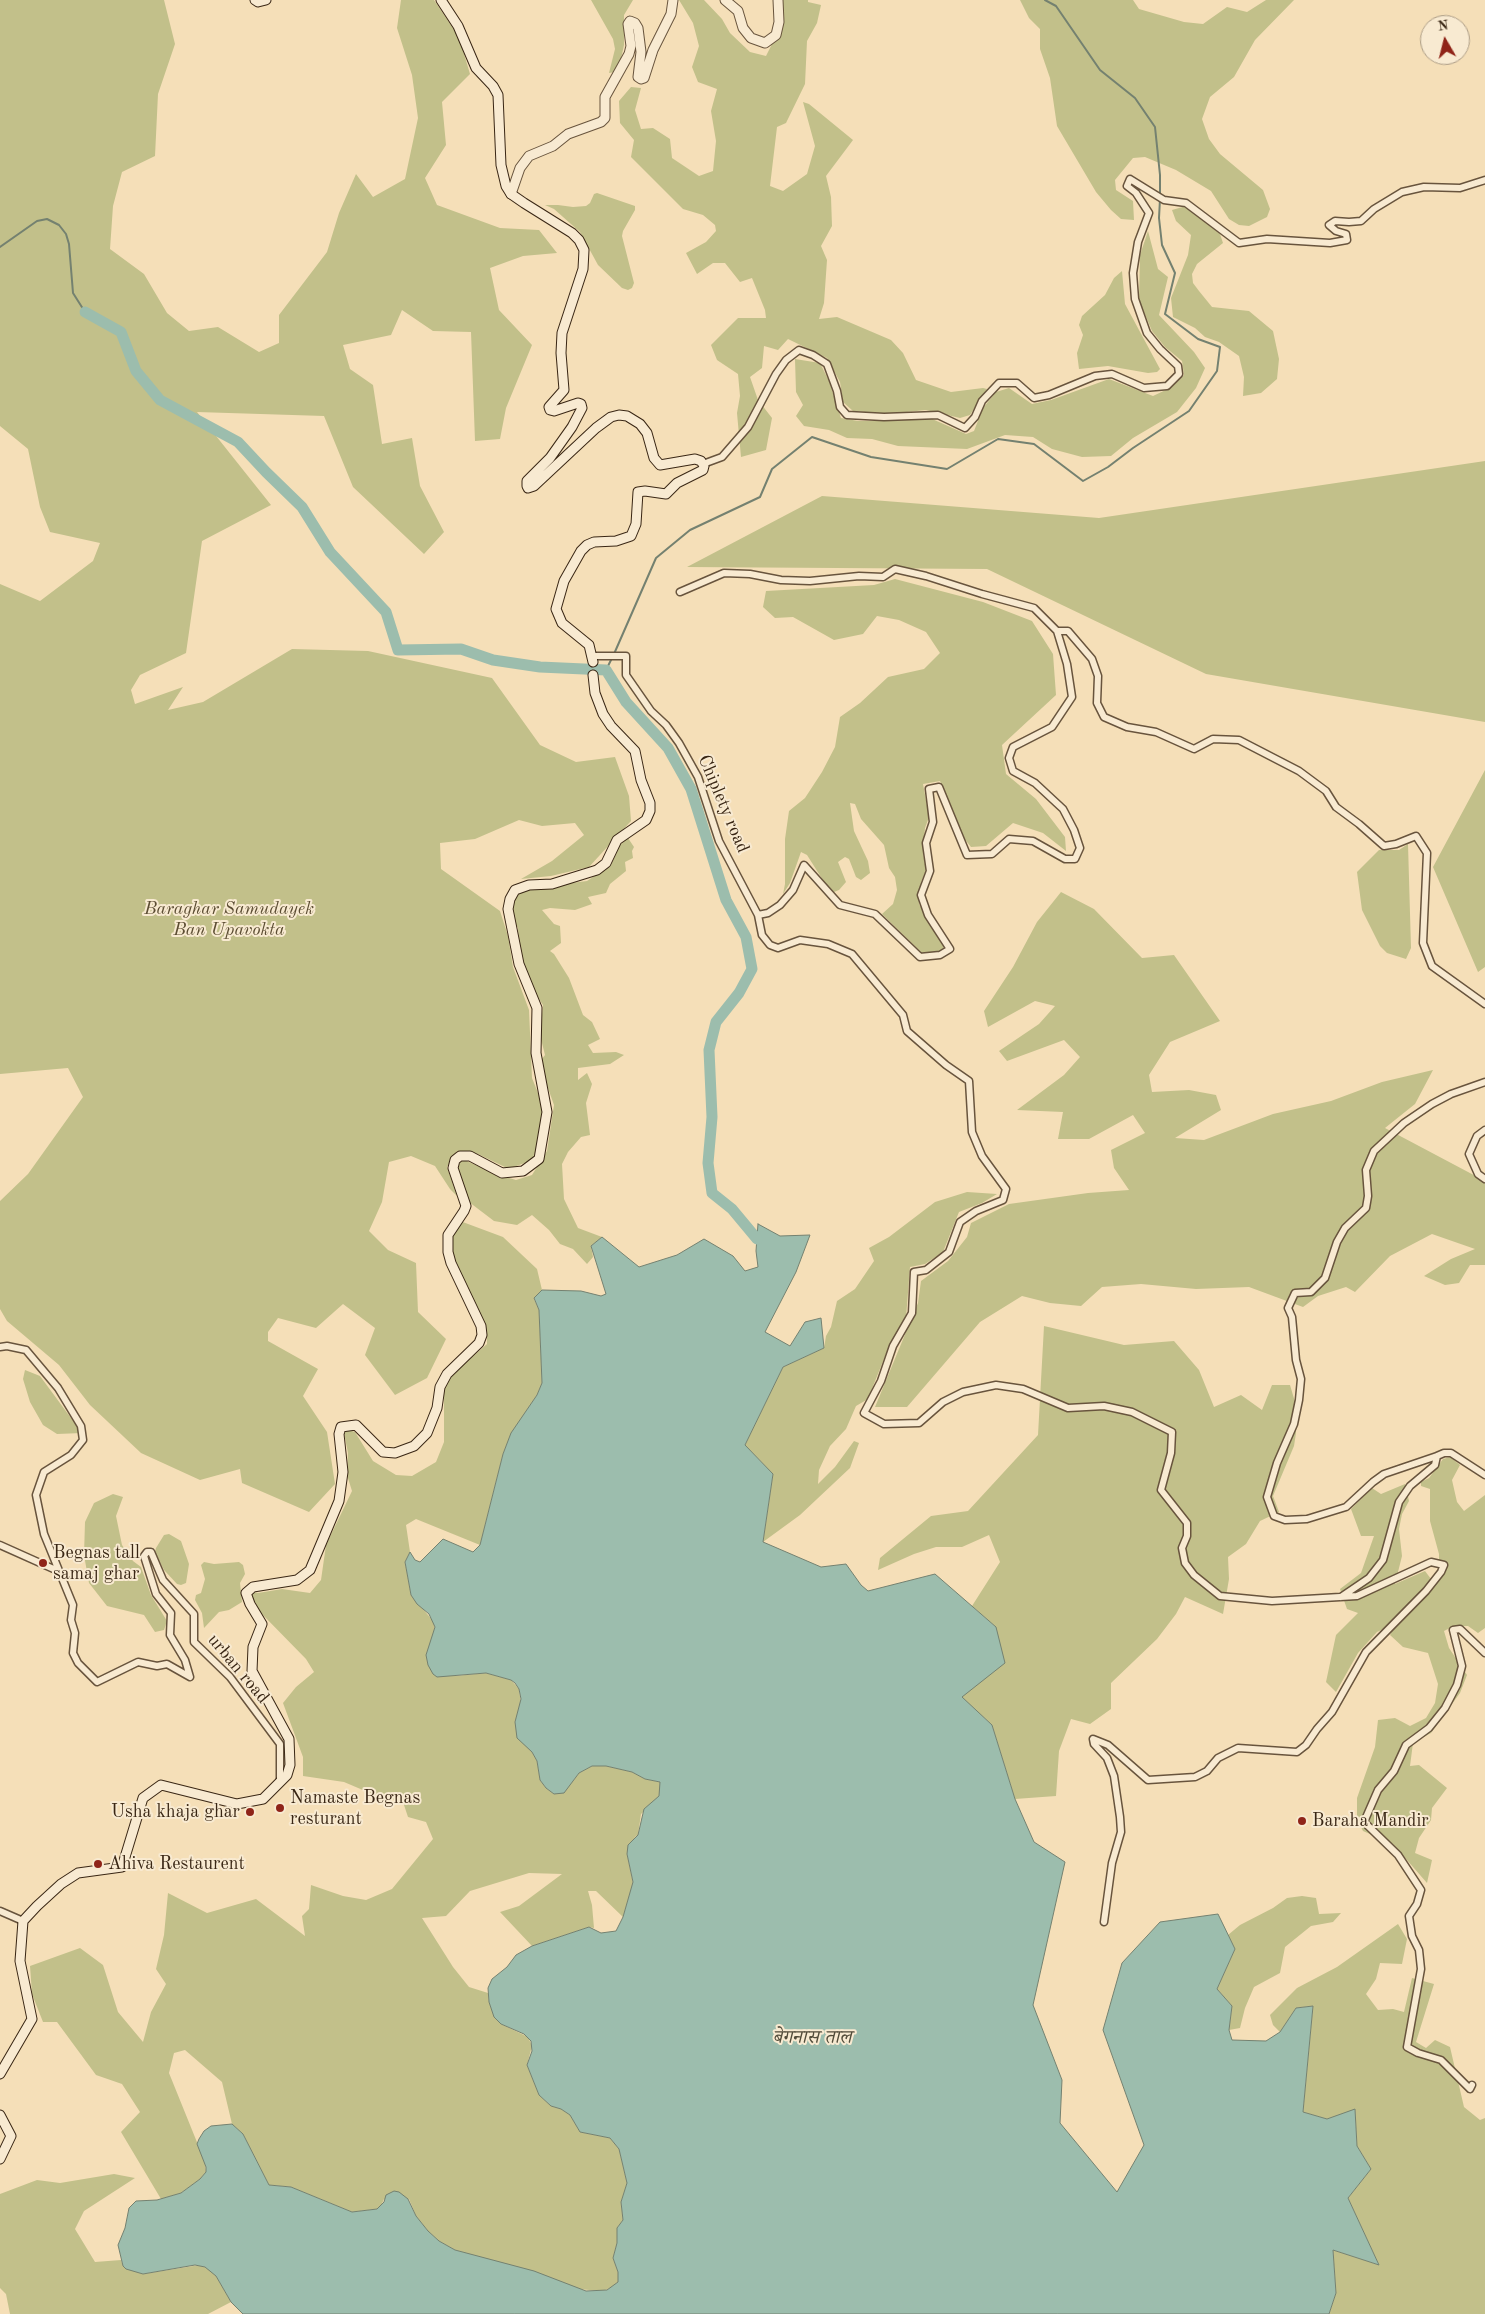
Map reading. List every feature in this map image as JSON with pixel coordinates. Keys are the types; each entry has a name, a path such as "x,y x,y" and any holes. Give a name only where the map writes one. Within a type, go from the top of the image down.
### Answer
{"main road":[{"path":"255,0 258,2 266,0"},
{"path":"441,0 458,26 476,68 493,86 498,95 501,165 506,186 511,194 558,226 572,233 579,240 584,250 583,269 562,333 560,354 564,390 549,407 550,410 554,411 578,403 581,404 582,408 572,428 550,458 528,481 528,488 534,486 596,428 611,417 619,415 627,416 640,424 647,433 654,458 660,465 695,460 701,461 703,464 703,470 677,484 666,494 638,492 636,524 631,536 616,541 594,542 587,545 581,551 564,581 556,608 562,623 588,645 593,659"},
{"path":"511,194 520,168 529,156 553,146 568,134 601,122 606,118 605,97 629,54 628,24 630,21 635,23 638,28 641,52 638,77 640,79 644,78 653,50 671,14 673,0"},
{"path":"726,0 738,11 743,28 751,38 765,43 776,35 779,22 778,0"},
{"path":"0,2074 32,2019 20,1961 23,1922 61,1884 78,1873 122,1866 143,1798 161,1785 237,1804 263,1799 287,1775 290,1765 289,1739 252,1671 251,1658 253,1647 262,1624 246,1593 249,1588 296,1580 310,1570 339,1501 343,1472 339,1434 341,1427 356,1425 383,1452 395,1454 414,1446 427,1433 436,1408 440,1387 447,1374 479,1343 482,1335 481,1326 451,1263 448,1252 448,1234 466,1206 453,1168 455,1160 460,1156 470,1156 502,1173 523,1171 539,1158 547,1112 536,1053 537,1008 519,964 508,909 510,899 515,890 529,885 552,884 597,870 606,863 618,840 646,820 650,811 650,803 641,780 636,751 611,726 603,714 595,693 593,675"},
{"path":"0,2114 11,2136 0,2159"}],"street":[{"path":"703,464 722,456 748,426 776,374 786,360 799,350 813,355 827,364 837,391 840,408 847,415 884,417 938,415 965,428 975,418 982,402 999,383 1017,383 1034,398 1056,393 1095,376 1112,374 1144,388 1167,386 1179,374 1178,366 1147,333 1135,299 1133,273 1138,242 1149,213 1136,193 1126,186 1130,179 1164,200 1186,203 1239,243 1267,239 1330,243 1347,240 1346,234 1336,231 1329,225 1335,220 1360,221 1374,209 1402,192 1424,186 1460,188 1485,180"},
{"path":"680,592 724,573 750,574 781,580 810,581 859,576 883,577 895,570 926,576 1034,608 1056,631 1067,664 1072,697 1052,727 1013,747 1009,758 1013,771 1035,782 1063,809 1080,848 1074,860 1065,859 1033,841 1009,838 992,854 966,855 940,787 929,789 933,822 926,843 930,871 922,895 928,915 950,949 940,955 920,957 875,914 840,905 804,865 792,890 780,905 768,913 758,915"},
{"path":"1056,631 1068,630 1092,659 1098,676 1097,703 1104,717 1127,727 1156,732 1194,749 1213,738 1239,740 1299,771 1326,791 1336,807 1384,846 1396,844 1416,836 1427,853 1423,943 1432,966 1485,1004"},
{"name":"Chiplety road","path":"593,659 626,656 626,675 651,711 666,725 680,743 698,777 719,841 758,915 762,935 770,945 778,948 800,940 828,944 852,954 903,1015 907,1031 946,1065 969,1080 972,1132 982,1156 1006,1189 1003,1200 976,1211 960,1222 949,1252 926,1270 914,1272 912,1313 893,1346 881,1380 864,1413 884,1424 919,1423 943,1402 963,1392 996,1385 1023,1389 1068,1408 1104,1406 1132,1412 1172,1432 1171,1454 1161,1490 1187,1523 1187,1536 1182,1548 1185,1563 1194,1575 1220,1596 1272,1601 1341,1597"},
{"path":"593,659 593,675"},
{"path":"1485,1082 1451,1094 1432,1104 1404,1123 1374,1151 1366,1170 1368,1196 1366,1208 1345,1228 1336,1242 1325,1278 1310,1292 1295,1293 1288,1308 1292,1317 1296,1360 1300,1379 1299,1400 1294,1424 1277,1462 1267,1497 1274,1516 1285,1520 1307,1519 1346,1507 1372,1482 1384,1474 1444,1453 1451,1453 1485,1475"},
{"path":"1485,1130 1477,1136 1470,1154 1478,1174 1485,1179"},
{"name":"urban road","path":"0,1347 7,1346 26,1350 58,1388 81,1426 83,1440 71,1455 44,1472 36,1496 44,1534 73,1605 71,1620 75,1633 72,1652 78,1663 97,1682 138,1662 157,1666 168,1664 190,1677 186,1660 170,1635 171,1613 156,1594 144,1556 147,1552 151,1552 163,1580 194,1614 194,1642 230,1677 280,1744 280,1784"},
{"path":"1341,1597 1370,1578 1383,1560 1399,1502 1410,1486 1436,1465 1437,1456"},
{"path":"0,1545 58,1571"},
{"path":"1104,1922 1112,1862 1121,1832 1114,1776 1107,1758 1094,1744 1093,1739 1108,1745 1148,1780 1195,1777 1207,1771 1218,1758 1238,1748 1297,1752 1306,1745 1316,1728 1332,1712 1366,1652 1426,1591 1444,1564 1431,1562 1357,1596 1341,1597"},
{"path":"1472,2085 1470,2089 1441,2060 1418,2053 1407,2047 1421,1969 1419,1950 1412,1936 1409,1916 1417,1904 1421,1890 1398,1855 1364,1822 1378,1790 1394,1771 1406,1745 1429,1728 1445,1708 1458,1685 1462,1666 1453,1630 1460,1629 1485,1653"},
{"path":"0,1911 23,1922"}],"green space":[{"name":"Baraghar Samudayek Ban Upavokta","path":"0,0 164,0 175,44 158,94 155,156 122,172 113,206 110,249 144,274 167,313 189,331 218,327 259,352 279,343 279,315 327,252 339,213 356,174 373,197 405,179 418,118 412,75 397,28 401,0 434,0 459,37 470,74 442,102 446,145 425,178 437,205 500,228 539,230 557,253 523,256 490,268 499,310 532,345 506,408 500,439 475,441 471,332 433,331 402,310 391,335 343,345 350,369 373,385 382,444 412,438 420,486 444,532 424,554 353,487 324,416 197,412 271,505 202,541 186,653 140,675 131,690 135,704 183,687 168,710 203,702 292,649 368,651 492,678 540,745 576,762 615,757 629,796 631,821 589,867 551,876 521,879 552,861 584,835 575,823 542,826 519,820 475,839 440,843 441,869 500,911 508,936 513,967 529,1010 532,1078 542,1103 542,1136 532,1160 509,1169 478,1154 457,1151 447,1167 457,1196 450,1189 435,1166 411,1156 389,1162 382,1202 369,1231 388,1250 416,1263 418,1312 446,1339 427,1378 395,1395 365,1355 375,1328 343,1304 316,1328 278,1318 268,1332 268,1341 318,1369 303,1396 327,1432 335,1484 309,1512 242,1483 240,1469 200,1480 141,1453 90,1405 59,1365 7,1321 0,1309 0,1201 28,1174 83,1097 68,1068 0,1074 0,584 40,601 93,561 100,543 50,532 40,507 28,449 0,426"},
{"path":"591,0 633,0 624,15 624,45 619,68 615,72 609,73 615,49 613,39"},
{"path":"679,0 704,0 722,19 730,33 750,52 766,56 775,38 780,0 808,0 808,2 821,5 817,23 807,41 805,84 786,123 777,127 770,186 783,191 807,174 815,146 803,102 809,104 853,140 826,176 831,197 832,226 821,246 827,260 824,303 819,319 837,317 891,340 903,353 916,380 951,392 987,389 970,415 960,418 926,410 887,414 853,411 843,402 840,382 827,358 788,339 778,350 764,346 762,368 750,377 758,400 772,418 766,450 741,457 737,413 740,396 738,374 717,360 711,345 738,318 766,318 765,310 752,278 740,282 725,263 713,263 697,274 686,253 706,242 716,231 715,225 703,215 683,209 631,157 634,140 620,123 619,101 631,87 641,88 635,110 641,129 653,128 670,139 672,158 699,176 713,171 716,141 711,111 717,89 698,82 692,67 699,46 693,23"},
{"path":"1020,0 1133,0 1139,9 1184,22 1203,24 1227,7 1247,12 1266,0 1294,0 1255,40 1234,77 1210,97 1202,119 1209,139 1220,154 1263,190 1270,209 1267,217 1249,226 1239,225 1229,219 1211,191 1176,170 1145,157 1133,158 1115,180 1116,190 1133,201 1134,220 1121,219 1096,192 1057,126 1050,78 1040,49 1040,29 1029,18"},
{"path":"597,193 635,206 635,210 622,236 634,283 632,288 628,290 622,288 598,265 580,232 554,209 545,205 586,206 590,203 594,194"},
{"path":"1186,206 1220,234 1223,243 1197,264 1192,274 1193,283 1212,307 1249,311 1273,331 1279,359 1277,379 1261,393 1243,396 1244,377 1239,356 1219,342 1205,337 1195,328 1173,317 1171,298 1188,255 1191,235 1176,221 1172,210"},
{"path":"1148,231 1158,269 1168,277 1159,315 1194,352 1205,368 1196,388 1177,412 1133,438 1111,456 1082,457 1052,449 1033,437 1005,435 967,449 898,446 872,439 847,438 829,430 804,426 796,416 803,405 796,392 795,359 820,363 829,381 841,418 858,421 880,421 930,418 966,434 974,431 983,408 996,392 1009,388 1032,404 1051,400 1109,379 1153,396 1172,387 1184,375 1182,361 1165,347 1152,331 1139,300 1140,255"},
{"path":"1122,271 1125,304 1160,369 1157,372 1148,373 1108,366 1079,369 1077,353 1083,335 1079,325 1082,316 1105,295 1114,278"},
{"path":"1485,461 1485,722 1206,674 987,569 687,567 822,496 1099,518"},
{"path":"895,579 983,602 1032,621 1053,654 1056,695 1002,745 1006,774 1036,799 1065,837 1066,851 1043,833 1013,823 986,846 971,847 963,837 940,781 923,784 929,817 925,828 923,853 926,870 921,882 919,904 943,944 944,950 932,954 922,953 882,914 893,904 897,890 895,877 889,868 884,845 861,819 855,804 850,803 854,831 868,861 870,873 861,880 856,877 849,859 845,857 838,862 846,882 839,890 834,892 826,885 807,855 801,852 790,883 783,894 785,884 785,839 789,811 805,798 822,772 835,747 840,717 860,703 888,677 924,669 940,653 926,632 899,620 877,616 863,634 834,640 793,617 775,618 763,607 766,591 874,585"},
{"path":"1485,770 1485,967 1478,972 1433,867"},
{"path":"628,838 634,847 632,851 633,858 625,862 626,871 610,884 606,893 588,897 592,904 575,910 550,908 542,910 554,924 560,926 561,943 550,951 554,954 569,978 583,1015 592,1022 600,1039 588,1045 593,1053 616,1052 624,1055 610,1064 578,1068 578,1080 587,1073 592,1084 586,1103 590,1135 581,1137 568,1152 562,1164 564,1199 578,1228 602,1237 591,1246 593,1257 587,1264 573,1249 560,1244 549,1230 532,1215 517,1225 494,1221 469,1202 457,1167 462,1159 496,1174 516,1180 532,1175 547,1151 554,1105 539,1063 545,1055 540,1035 543,1005 527,981 519,953 518,928 511,918 513,894 523,889 587,881 611,865 620,845"},
{"path":"1408,844 1411,948 1406,959 1387,953 1380,946 1362,910 1357,872 1379,850 1399,850"},
{"path":"1061,892 1094,909 1142,958 1174,955 1220,1021 1170,1042 1149,1075 1152,1092 1189,1090 1216,1095 1221,1110 1175,1138 1204,1140 1273,1114 1331,1101 1382,1082 1433,1070 1415,1104 1385,1128 1485,1181 1485,1265 1470,1265 1459,1283 1445,1285 1424,1276 1451,1259 1475,1249 1432,1234 1390,1256 1355,1292 1346,1287 1318,1296 1303,1307 1249,1287 1196,1289 1141,1284 1102,1287 1081,1306 1050,1303 1022,1296 980,1322 907,1407 875,1407 918,1303 921,1281 948,1261 967,1237 971,1223 1009,1204 1088,1193 1129,1190 1114,1168 1111,1150 1145,1133 1133,1115 1089,1139 1058,1139 1063,1112 1017,1110 1064,1075 1080,1057 1064,1040 1007,1061 999,1051 1039,1024 1055,1006 1035,1001 988,1027 984,1011 1013,967 1037,922"},
{"path":"967,1192 997,1194 982,1203 959,1212 943,1252 925,1264 910,1267 906,1318 889,1346 868,1399 856,1406 846,1429 830,1446 819,1470 818,1484 835,1467 854,1441 859,1443 850,1468 800,1515 763,1542 773,1474 745,1445 783,1367 824,1348 837,1301 855,1289 874,1261 869,1248 889,1237 935,1202"},
{"path":"460,1221 503,1237 537,1269 542,1290 534,1299 539,1310 542,1383 537,1395 511,1434 503,1454 480,1545 416,1519 406,1525 410,1552 405,1562 411,1595 434,1622 435,1632 431,1640 455,1676 486,1673 511,1680 519,1689 521,1704 515,1722 537,1761 540,1780 546,1788 554,1794 573,1781 579,1773 592,1766 606,1766 632,1772 645,1779 660,1782 661,1791 657,1800 641,1814 638,1835 635,1837 627,1854 633,1883 623,1917 596,1891 588,1891 592,1905 594,1928 589,1927 532,1946 500,1912 519,1906 562,1874 529,1873 470,1891 446,1916 422,1918 453,1967 469,1987 488,1993 489,2002 501,2024 528,2037 532,2046 527,2065 539,2095 551,2106 561,2109 570,2115 580,2132 610,2138 619,2149 627,2183 621,2202 623,2220 617,2228 617,2243 613,2258 618,2272 618,2282 611,2288 602,2291 577,2289 455,2250 439,2241 428,2231 416,2216 409,2199 384,2199 381,2206 377,2209 352,2212 291,2187 269,2185 243,2134 232,2124 222,2082 185,2050 174,2053 169,2073 205,2162 206,2172 200,2179 181,2193 161,2199 121,2132 140,2112 122,2084 96,2075 57,2022 43,2022 32,1994 30,1966 80,1948 103,1965 118,2012 143,2042 151,2012 166,1984 156,1969 164,1935 168,1893 207,1913 256,1899 305,1936 302,1916 309,1909 311,1885 343,1896 366,1900 392,1889 433,1839 426,1822 408,1817 403,1802 377,1796 344,1782 303,1776 303,1757 283,1703 296,1687 314,1672 306,1659 260,1612 249,1591 258,1593 282,1589 310,1593 321,1580 326,1545 352,1491 347,1475 348,1453 343,1428 355,1432 373,1461 396,1475 412,1476 436,1462 444,1442 444,1388 452,1375 487,1344 487,1333 450,1254 451,1233"},
{"path":"1044,1326 1124,1345 1174,1341 1199,1370 1214,1407 1241,1395 1262,1410 1272,1385 1290,1385 1295,1402 1296,1433 1294,1446 1273,1496 1279,1512 1260,1521 1246,1544 1228,1557 1229,1579 1223,1614 1185,1597 1176,1614 1157,1639 1111,1683 1111,1709 1090,1724 1071,1719 1059,1751 1056,1796 1015,1799 992,1725 961,1697 996,1627 972,1606 1000,1562 989,1535 962,1547 936,1547 914,1554 878,1570 880,1558 931,1516 968,1511 1038,1435"},
{"path":"25,1370 40,1376 82,1433 57,1434 43,1425 30,1402 23,1379"},
{"path":"1450,1457 1460,1465 1452,1480 1457,1502 1464,1511 1485,1495 1485,1628 1478,1633 1468,1626 1454,1626 1444,1631 1449,1648 1467,1675 1460,1693 1431,1733 1413,1743 1410,1766 1419,1765 1447,1788 1432,1808 1431,1820 1419,1838 1415,1853 1432,1860 1427,1883 1393,1844 1363,1831 1357,1819 1357,1798 1375,1747 1378,1720 1395,1718 1410,1726 1426,1718 1435,1703 1438,1684 1428,1653 1403,1647 1390,1635 1396,1623 1377,1632 1358,1653 1336,1692 1326,1682 1336,1635 1358,1613 1347,1609 1340,1589 1361,1573 1374,1536 1361,1536 1351,1509 1372,1488 1381,1494 1405,1484 1409,1501 1402,1514 1399,1529 1402,1556 1395,1584 1425,1571 1431,1579 1439,1569 1439,1554 1430,1521 1430,1489 1421,1486 1421,1482 1429,1478 1443,1459"},
{"path":"113,1494 123,1497 116,1516 122,1545 133,1561 141,1567 151,1595 167,1621 164,1630 155,1632 144,1615 107,1606 89,1583 84,1555 85,1522 94,1503"},
{"path":"169,1534 181,1541 189,1564 186,1583 181,1585 177,1584 164,1570 155,1552 164,1535"},
{"path":"204,1562 214,1564 239,1562 243,1565 245,1574 240,1583 242,1602 229,1610 219,1612 204,1628 202,1613 195,1600 196,1595 201,1593 205,1579 201,1565"},
{"path":"1302,1896 1316,1898 1319,1914 1341,1913 1333,1922 1311,1926 1285,1947 1280,1973 1254,1987 1245,2008 1240,2028 1229,2030 1232,2006 1217,1989 1235,1949 1228,1935 1240,1925 1273,1908 1287,1898"},
{"path":"1398,1924 1407,1939 1402,1964 1380,1963 1376,1979 1366,1994 1378,2010 1393,2009 1404,2012 1412,1978 1434,1984 1416,2042 1426,2048 1435,2040 1450,2047 1464,2107 1480,2120 1485,2118 1485,2314 1329,2314 1336,2293 1333,2250 1379,2265 1348,2198 1371,2169 1357,2146 1355,2110 1327,2119 1303,2112 1313,2006 1296,2008 1280,2032 1273,2025 1270,2015 1297,1988 1337,1967"},
{"path":"114,2174 135,2178 84,2211 75,2229 95,2262 121,2260 123,2266 143,2274 200,2265 209,2269 216,2276 231,2302 208,2314 10,2314 6,2294 0,2288 0,2194 37,2180 60,2183"}],"water":[{"name":"बेगनास ताल","path":"758,1224 780,1236 810,1235 796,1272 765,1332 790,1346 805,1322 821,1318 824,1348 783,1367 745,1445 773,1474 763,1542 821,1567 846,1564 861,1585 868,1591 935,1574 996,1627 1005,1663 962,1697 992,1725 1015,1799 1034,1842 1065,1862 1033,2005 1062,2080 1060,2123 1117,2192 1144,2145 1103,2030 1122,1963 1160,1922 1218,1914 1235,1949 1217,1989 1232,2006 1229,2030 1232,2040 1266,2041 1280,2032 1296,2008 1313,2006 1303,2112 1327,2119 1355,2109 1357,2146 1371,2169 1348,2198 1379,2265 1333,2250 1336,2293 1329,2314 243,2314 231,2302 216,2276 205,2267 195,2265 143,2274 126,2269 123,2266 118,2245 125,2228 129,2208 136,2201 157,2200 181,2193 200,2179 206,2172 206,2167 197,2144 199,2139 204,2131 211,2126 232,2124 243,2134 269,2185 291,2187 352,2212 377,2209 384,2202 386,2195 394,2191 399,2192 408,2199 416,2216 428,2231 439,2241 455,2250 534,2271 586,2291 607,2290 618,2282 618,2272 613,2258 617,2243 617,2228 623,2220 621,2202 627,2183 619,2149 610,2138 580,2132 570,2115 561,2109 551,2106 539,2095 527,2065 532,2051 531,2041 524,2034 501,2024 494,2017 489,2002 488,1988 492,1979 507,1967 516,1955 532,1946 589,1927 601,1933 616,1931 623,1917 633,1882 627,1854 628,1845 638,1835 644,1809 659,1796 660,1782 645,1779 632,1772 606,1766 592,1766 579,1773 564,1793 554,1794 546,1788 540,1780 537,1761 532,1752 517,1738 515,1722 521,1699 519,1689 515,1683 511,1680 486,1673 437,1677 433,1674 428,1665 426,1655 435,1627 429,1614 417,1604 411,1595 405,1562 410,1552 415,1560 420,1562 443,1539 473,1552 480,1545 503,1454 511,1433 537,1395 542,1383 539,1310 534,1298 542,1290 581,1291 601,1296 606,1294 591,1246 602,1237 639,1267 677,1255 704,1239 733,1256 745,1271 758,1267 756,1251"}],"waterway":[{"path":"1045,0 1056,6 1100,70 1135,98 1155,127 1160,194"},
{"path":"614,654 656,558 690,530 760,497 772,469 812,437 871,457 947,469 998,439 1034,444 1083,481 1108,467 1189,411 1217,371 1220,347 1198,339 1165,314 1175,273 1162,245 1159,218 1160,199"},
{"path":"0,247 37,221 47,219 59,225 66,234 69,244 73,293 85,312"},
{"path":"85,312 121,332 136,371 160,400 238,442 302,507 330,552 386,612 398,650 461,649 493,660 540,667 606,670 626,702 668,748 691,789 726,900 746,937 752,969 739,993 716,1022 709,1050 712,1117 708,1163 712,1193 732,1209 757,1239"},
{"path":"606,670 612,658"}],"place":[{"name":"Begnas tall samaj ghar","path":"43,1563"},
{"name":"Namaste Begnas resturant","path":"280,1808"},
{"name":"Usha khaja ghar","path":"250,1812"},
{"name":"Baraha Mandir","path":"1302,1821"},
{"name":"Ahiva Restaurent","path":"98,1864"}]}
